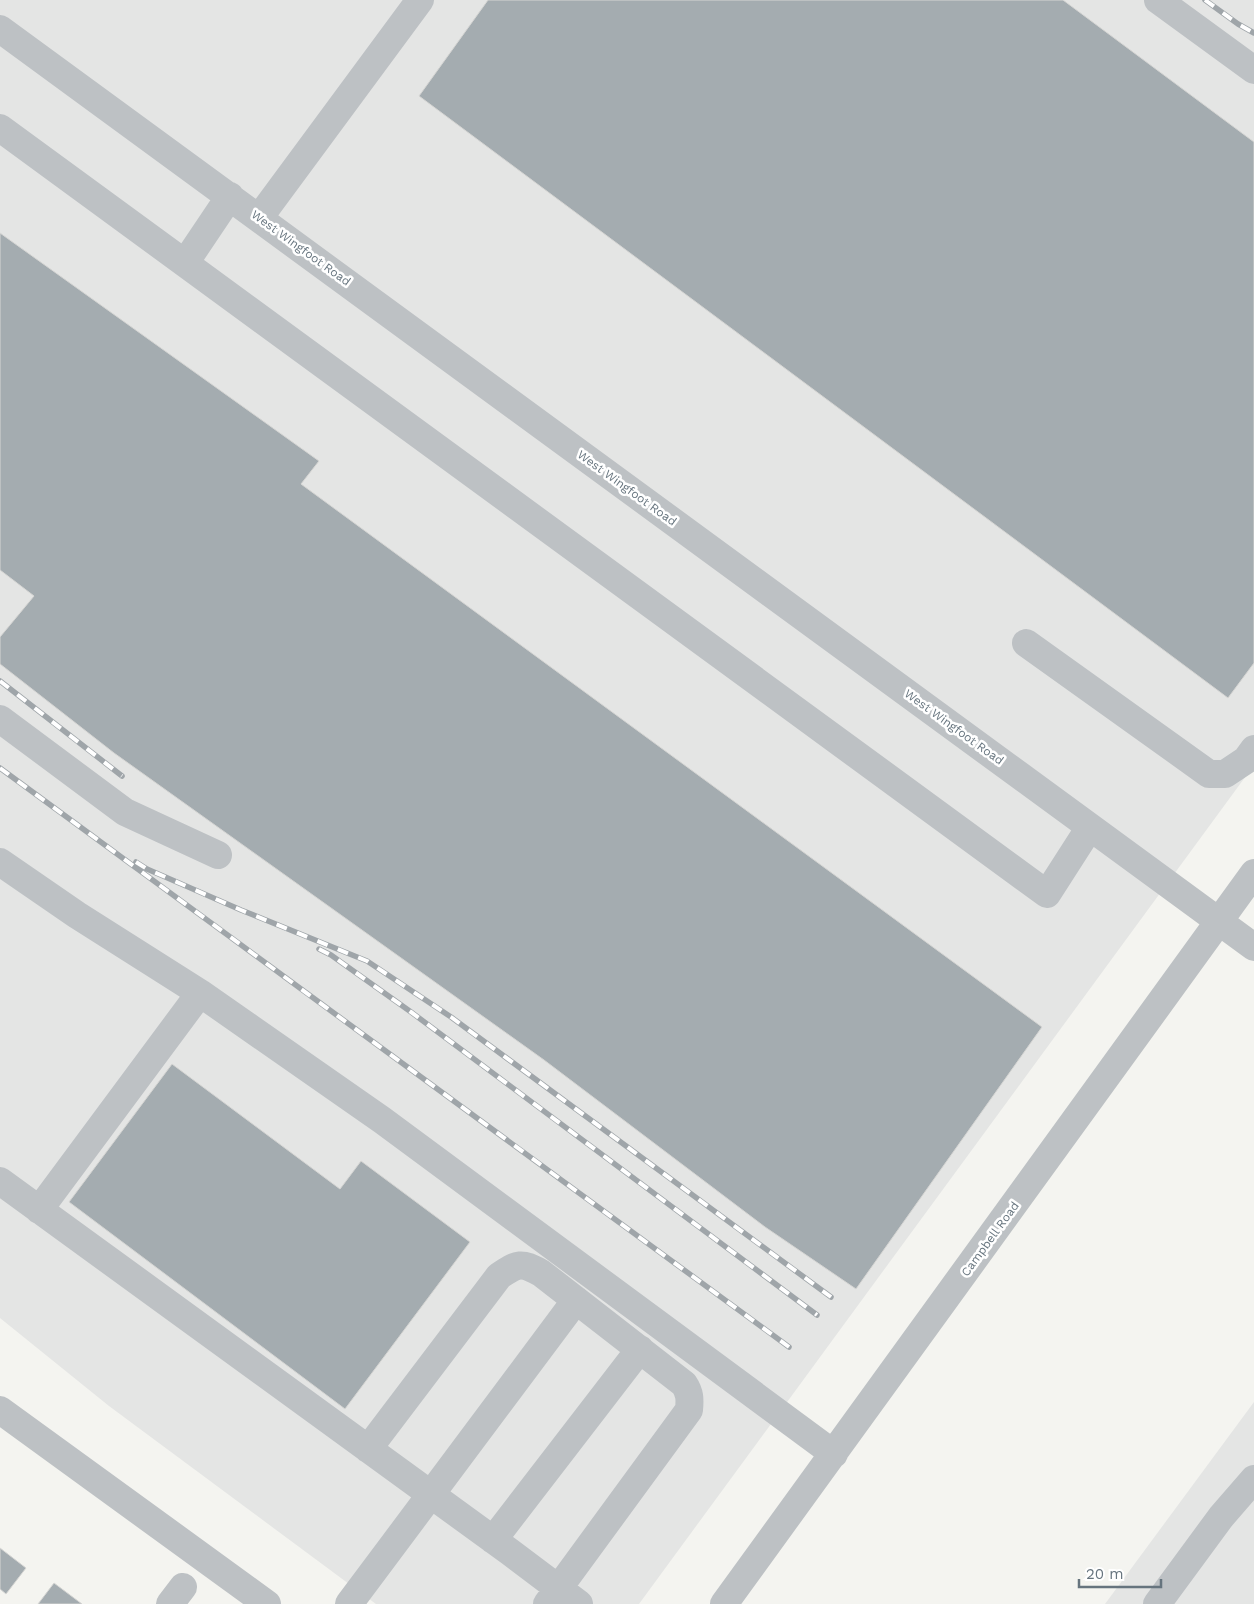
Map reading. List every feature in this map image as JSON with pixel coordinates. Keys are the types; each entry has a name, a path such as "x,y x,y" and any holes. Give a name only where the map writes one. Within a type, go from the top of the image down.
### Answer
{"street":[{"path":"259,218 420,0"},
{"path":"1158,0 1254,70"},
{"name":"West Wingfoot Road","path":"0,29 1254,947"},
{"path":"0,128 1046,894 1090,827"},
{"path":"185,263 230,196"},
{"path":"1026,643 1209,774 1225,774 1246,760 1254,749"},
{"path":"0,719 126,812 218,855"},
{"path":"0,862 77,915 200,993 382,1120 834,1454"},
{"name":"Campbell Road","path":"724,1604 1254,873"},
{"path":"40,1210 200,993"},
{"path":"0,1181 40,1210 368,1449 430,1494 493,1540 561,1599 690,1410 690,1397 684,1384 576,1300 534,1269 526,1265 513,1266 499,1276 368,1449"},
{"path":"349,1604 576,1300"},
{"path":"493,1540 640,1349"},
{"path":"0,1410 268,1604"},
{"path":"1157,1604 1220,1516 1254,1479"}],"shaded area":[{"path":"0,0 1254,0 1254,765 639,1604 376,1604 109,1406 0,1318"},
{"path":"1254,1402 1254,1604 1105,1604"}],"building":[{"path":"488,0 1063,0 1254,142 1254,663 1228,698 419,96"},
{"path":"0,233 319,461 301,484 1042,1027 856,1289 765,1227 544,1060 114,753 0,664 0,637 34,596 0,570"},
{"path":"172,1064 340,1189 361,1161 470,1242 345,1409 69,1202"},
{"path":"0,1548 26,1568 6,1594 0,1589"},
{"path":"54,1583 82,1604 38,1604"}],"railway":[{"path":"1205,0 1254,33"},
{"path":"0,681 122,776"},
{"path":"0,768 789,1347"},
{"path":"136,862 147,869 241,910 367,961 451,1017 831,1297"},
{"path":"319,949 331,955 411,1012 817,1315"}]}
